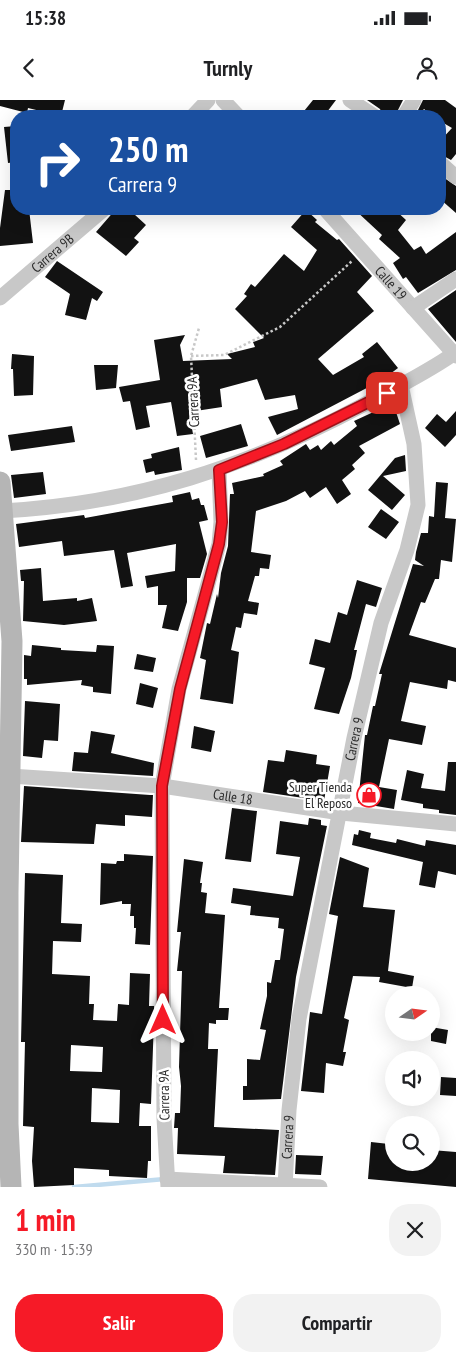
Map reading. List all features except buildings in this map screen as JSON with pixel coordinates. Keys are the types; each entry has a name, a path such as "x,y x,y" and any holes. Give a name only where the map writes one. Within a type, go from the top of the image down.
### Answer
{"street":[{"path":"199,110 208,100"},
{"path":"223,100 232,110"},
{"path":"350,100 365,110"},
{"path":"446,169 456,178"},
{"name":"Carrera 9B","path":"0,298 97,215"},
{"name":"Calle 19","path":"331,215 455,354"},
{"path":"413,308 456,279"},
{"path":"2,511 101,501 219,470 284,444 401,385 455,354"},
{"name":"Carrera 9","path":"285,1186 288,1110 299,1019 367,675 381,623 415,524 418,505 414,444 401,385"},
{"name":"Carrera 9A","path":"167,1183 164,1118 162,786 180,689 219,544 222,522 219,470"},
{"path":"0,482 12,641 10,776 4,868 8,1124 11,1187"},
{"name":"Calle 18","path":"10,776 162,786 341,813 456,824"},
{"path":"167,1183 320,1187"}],"path":[{"path":"191,356 224,355 280,327 364,250"},
{"name":"Carrera 9A","path":"197,477 191,356 199,328"}],"waterway":[{"path":"74,1187 165,1179"}],"place":[{"name":"Super Tienda El Reposo","path":"369,795"}],"route":[{"path":"163,1020 162,786 170,731 219,544 222,522 219,470 284,444 387,393"}]}
